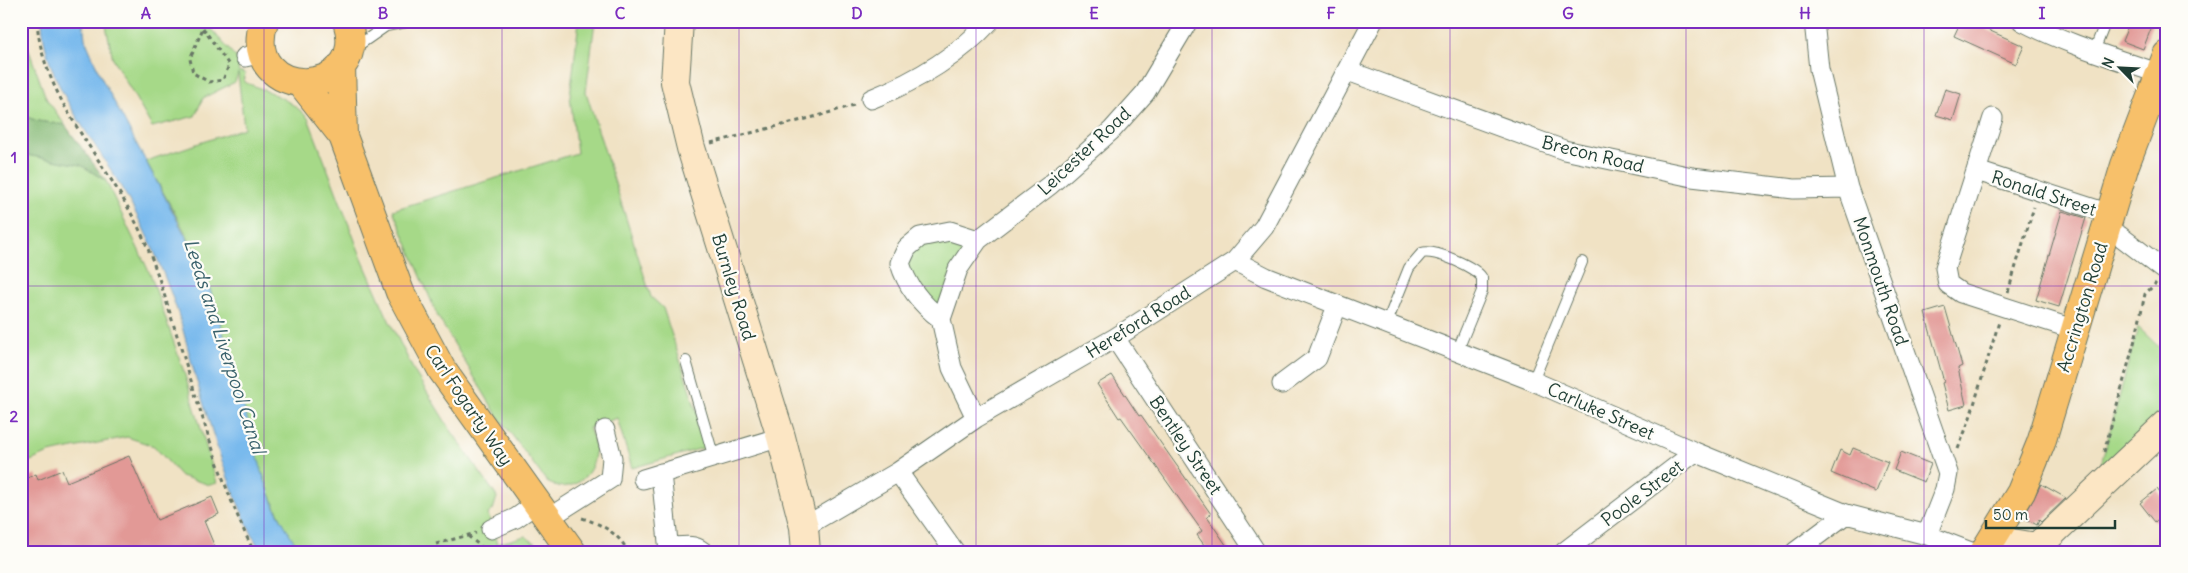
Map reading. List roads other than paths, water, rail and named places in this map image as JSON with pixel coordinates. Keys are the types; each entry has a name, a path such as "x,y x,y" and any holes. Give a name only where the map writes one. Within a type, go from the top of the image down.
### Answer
{"main road":[{"path":"264,21 254,55 266,61 275,72 287,80 302,84 316,82 330,76 344,60"},
{"name":"Carl Fogarty Way","path":"343,136 344,60 350,38 347,21"},
{"name":"Accrington Road","path":"1983,548 2021,492 2038,451 2125,165 2163,64"},
{"name":"Carl Fogarty Way","path":"302,84 343,136 400,292 442,370 572,552"}],"street":[{"name":"Burnley Road","path":"679,21 675,82 691,148 782,437 805,539"},
{"path":"871,99 893,90 930,70 982,30 990,21"},
{"name":"Leicester Road","path":"941,318 958,269 978,240 1050,185 1112,130 1145,93 1188,21"},
{"name":"Hereford Road","path":"805,539 976,418 1115,338 1235,261 1264,227 1373,21"},
{"name":"Monmouth Road","path":"1814,21 1819,69 1848,188 1948,473 1945,489 1927,535"},
{"path":"2022,21 2039,30 2094,51 2163,64"},
{"name":"Brecon Road","path":"1348,71 1564,150 1692,177 1794,189 1848,188"},
{"name":"Ronald Street","path":"1993,118 1945,268 1948,284 1961,293 2076,330"},
{"name":"Ronald Street","path":"1977,171 2039,192 2108,221 2120,236 2163,269 2164,272"},
{"path":"976,418 952,368 941,318 930,310 905,282 900,263 907,248 920,237 950,231 978,240"},
{"name":"Carluke Street","path":"1235,261 1266,277 1337,306 1533,381 1696,452 1846,514 1983,548"},
{"path":"1282,384 1316,358 1337,306"},
{"name":"Bentley Street","path":"1115,338 1256,552"},
{"path":"1983,548 2037,547 2167,424"},
{"path":"491,529 516,518 542,511 610,479 612,458 605,430"},
{"path":"643,479 782,437"},
{"name":"Poole Street","path":"1564,552 1696,452"},
{"path":"898,472 955,552"},
{"path":"661,473 669,548"},
{"path":"1795,552 1846,514"}],"lane":[{"path":"373,21 386,26"},
{"path":"344,60 386,26 412,21"},
{"path":"2094,51 2106,21"},
{"path":"1386,325 1413,262 1422,253 1433,252 1473,269 1482,278 1482,291 1457,352"},
{"path":"1533,381 1582,262"},
{"path":"686,361 714,458"},
{"path":"669,548 694,542 702,544 710,552"}],"water":[{"name":"Leeds and Liverpool Canal","path":"42,21 83,21 85,39 101,77 201,265 214,301 263,475 276,510 300,552 261,552 250,531 216,443 180,318 164,276 143,227 126,195 69,105 59,85 50,64"}]}
